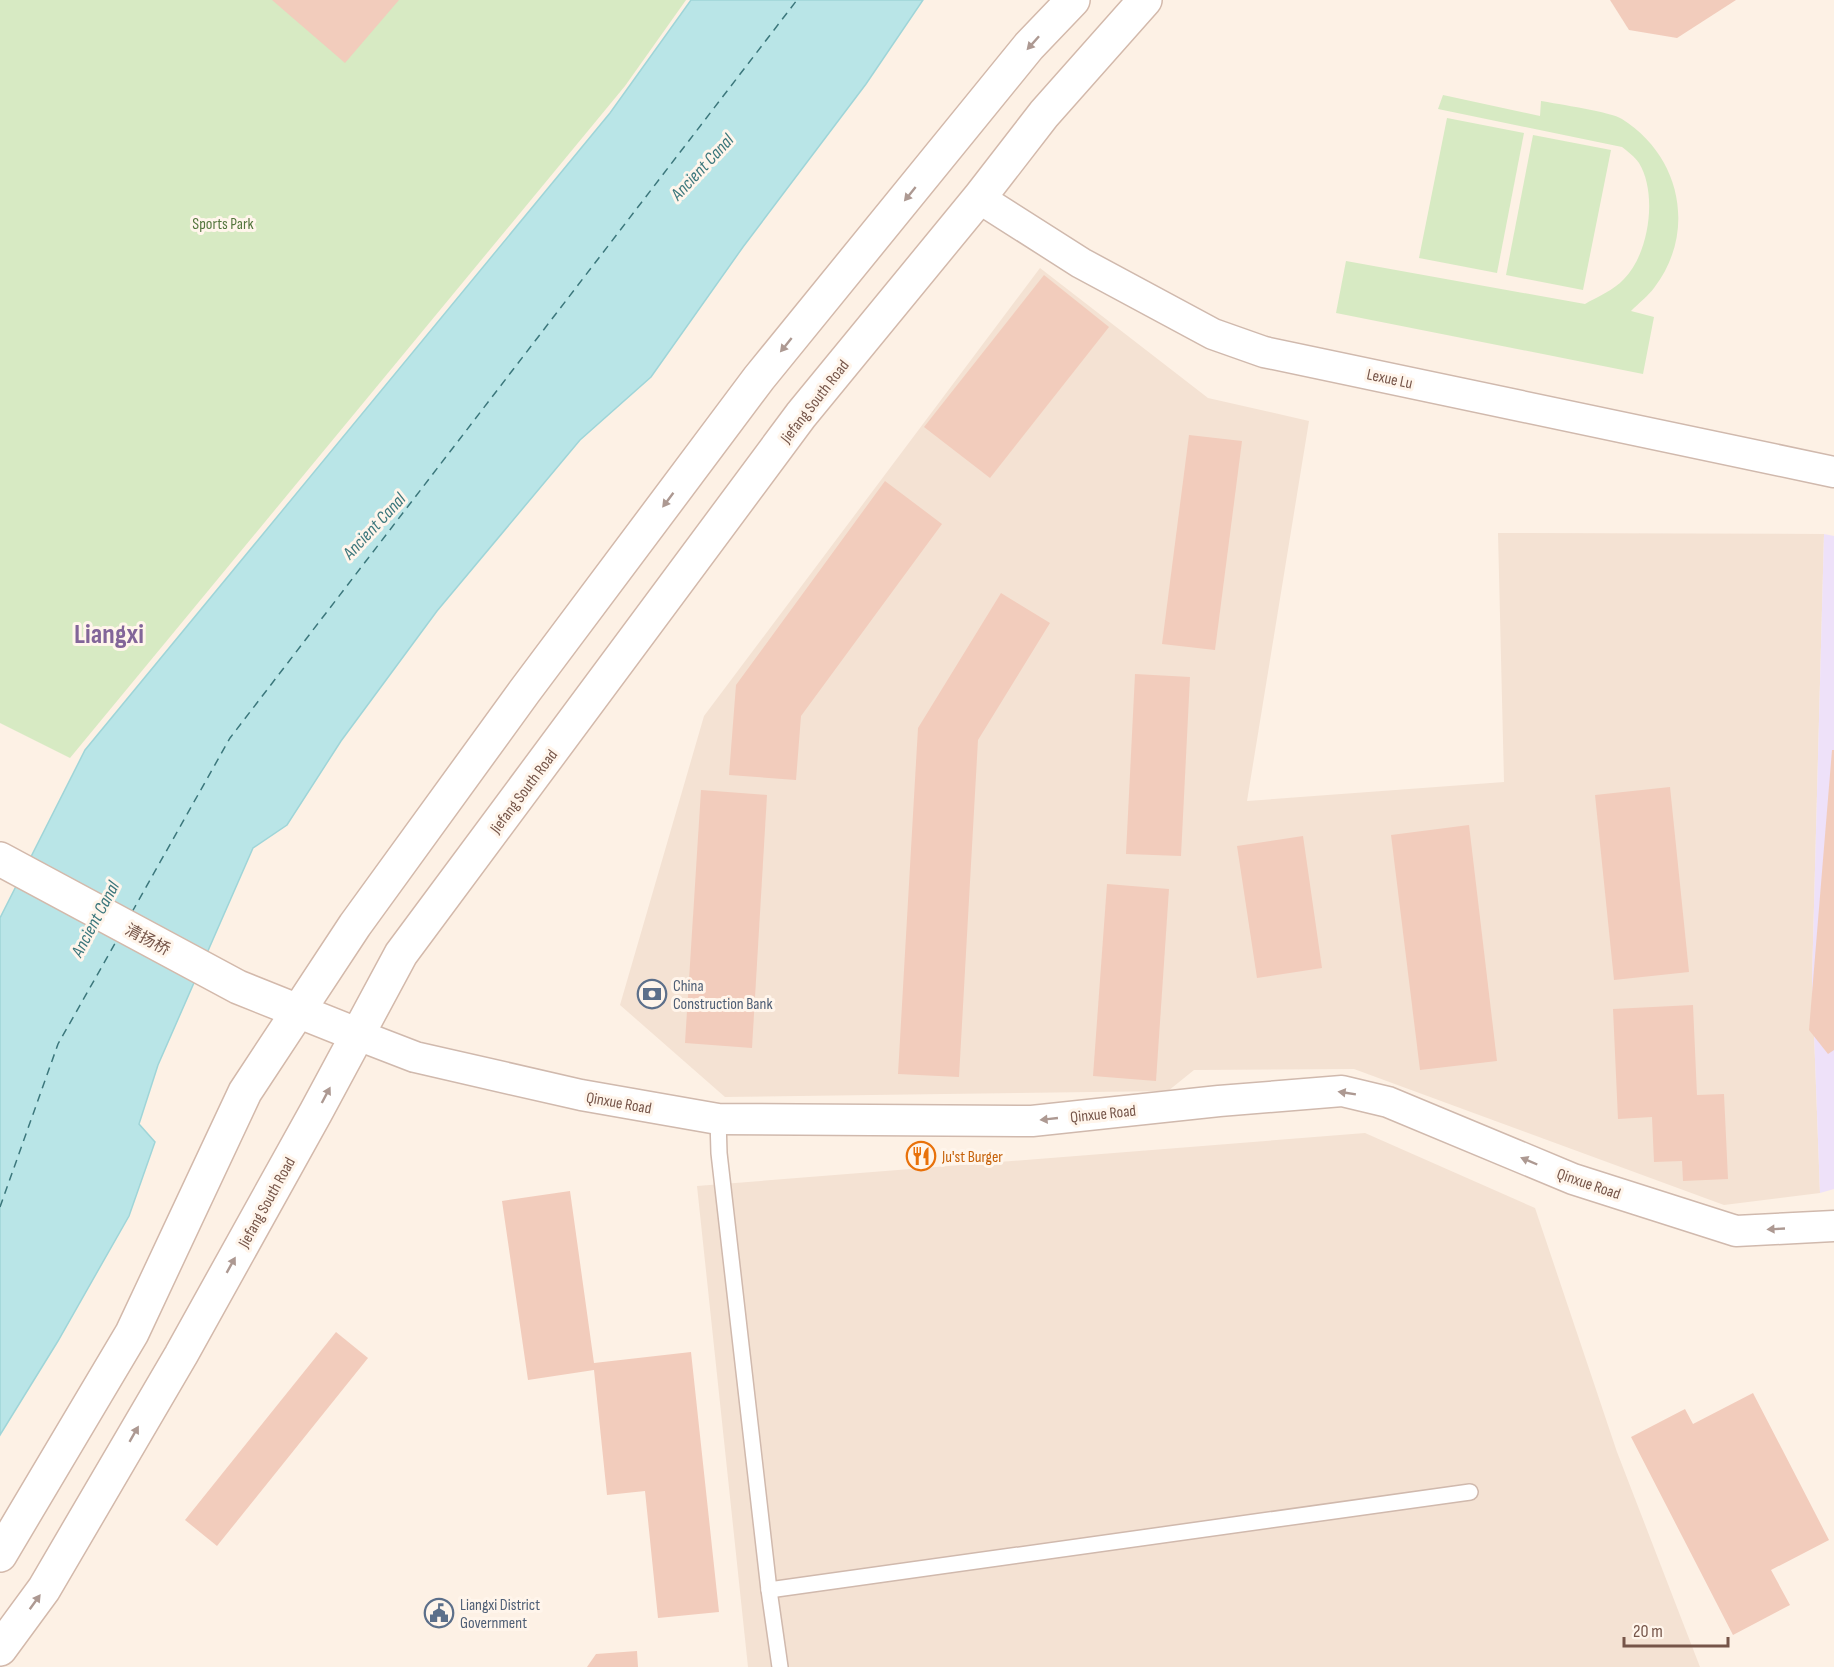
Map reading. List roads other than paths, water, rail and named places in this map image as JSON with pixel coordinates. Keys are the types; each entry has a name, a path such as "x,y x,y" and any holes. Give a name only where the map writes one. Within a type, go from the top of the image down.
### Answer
{"main road":[{"path":"0,1556 132,1333 245,1092 355,925 460,779 759,378 1029,46 1073,0"},
{"name":"Jiefang South Road","path":"0,1649 44,1589 169,1375 401,954 801,415 1044,114 1145,0"},
{"name":"清扬桥","path":"0,860 238,987 358,1035"}],"street":[{"name":"Lexue Lu","path":"978,198 1081,263 1213,334 1264,352 1834,472"},
{"name":"Qinxue Road","path":"358,1035 415,1058 581,1095 718,1119 1032,1121 1342,1091 1388,1102 1573,1179 1736,1231 1834,1226"}],"lane":[{"path":"718,1119 719,1153 768,1590 780,1667"},
{"path":"768,1590 1470,1492"}],"water":[{"name":"Ancient Canal","path":"691,0 923,0 866,84 743,247 651,377 580,440 437,611 341,741 287,825 253,848 158,1065 139,1124 155,1142 129,1216 58,1341 0,1435 0,918 85,750 610,113"}],"place":[{"name":"China Construction Bank","path":"652,994"},
{"name":"Ju'st Burger","path":"921,1156"},
{"name":"Liangxi District Government","path":"439,1613"}],"district":[{"name":"Liangxi","path":"109,633"}],"park label":[{"name":"Sports Park","path":"223,223"}]}
